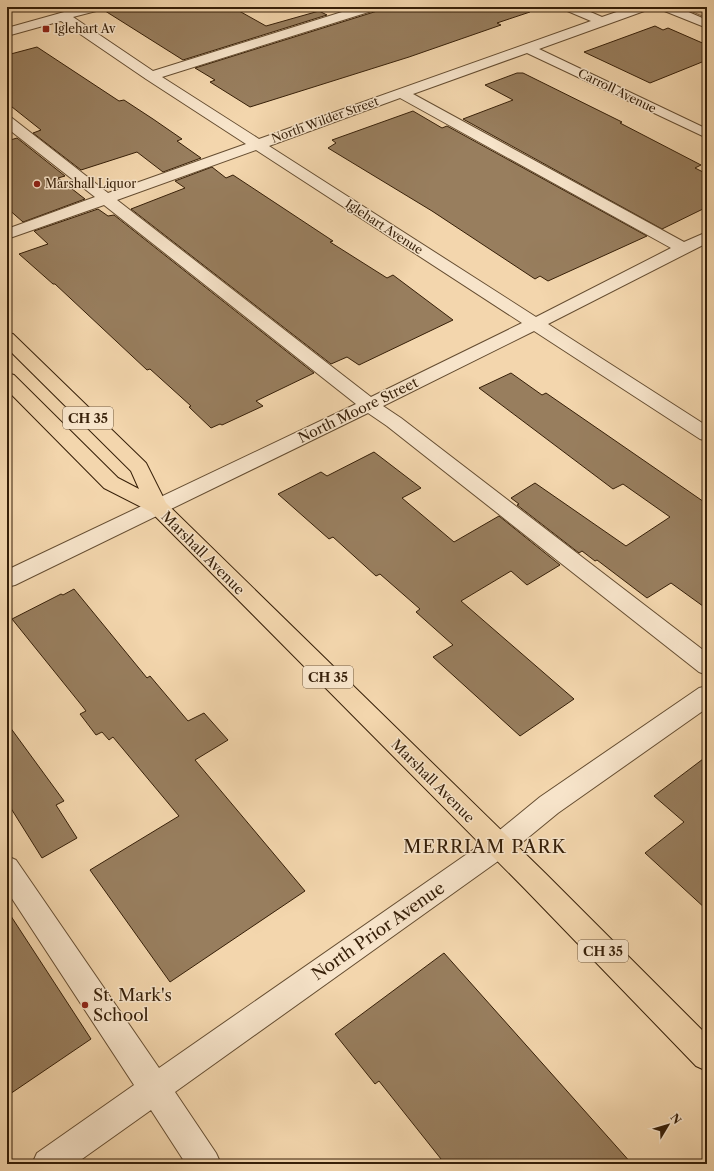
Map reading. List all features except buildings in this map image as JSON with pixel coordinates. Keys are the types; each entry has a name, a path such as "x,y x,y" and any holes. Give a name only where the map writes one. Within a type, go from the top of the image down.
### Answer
{"main road":[{"name":"Marshall Avenue","path":"7,338 139,468 158,507"},
{"name":"Marshall Avenue","path":"7,379 110,483 158,507 499,846 707,1056"}],"street":[{"path":"7,32 96,7"},
{"path":"151,76 372,7"},
{"path":"569,7 602,22"},
{"name":"North Wilder Street","path":"7,234 643,7"},
{"path":"666,7 707,24"},
{"name":"Iglehart Avenue","path":"63,16 151,76 707,435"},
{"name":"Carroll Avenue","path":"527,48 707,134"},
{"path":"401,93 683,248"},
{"path":"7,121 369,405 707,666"},
{"name":"North Moore Street","path":"7,579 369,405 707,237"},
{"name":"North Prior Avenue","path":"48,1164 499,846 549,805 707,695"},
{"path":"7,868 154,1090 205,1164"}],"shaded area":[{"path":"681,7 707,7 707,18"}],"place":[{"name":"Iglehart Av","path":"46,29"},
{"name":"Marshall Liquor","path":"37,184"},
{"name":"St. Mark's School","path":"85,1005"}],"district":[{"name":"MERRIAM PARK","path":"485,847"}]}
